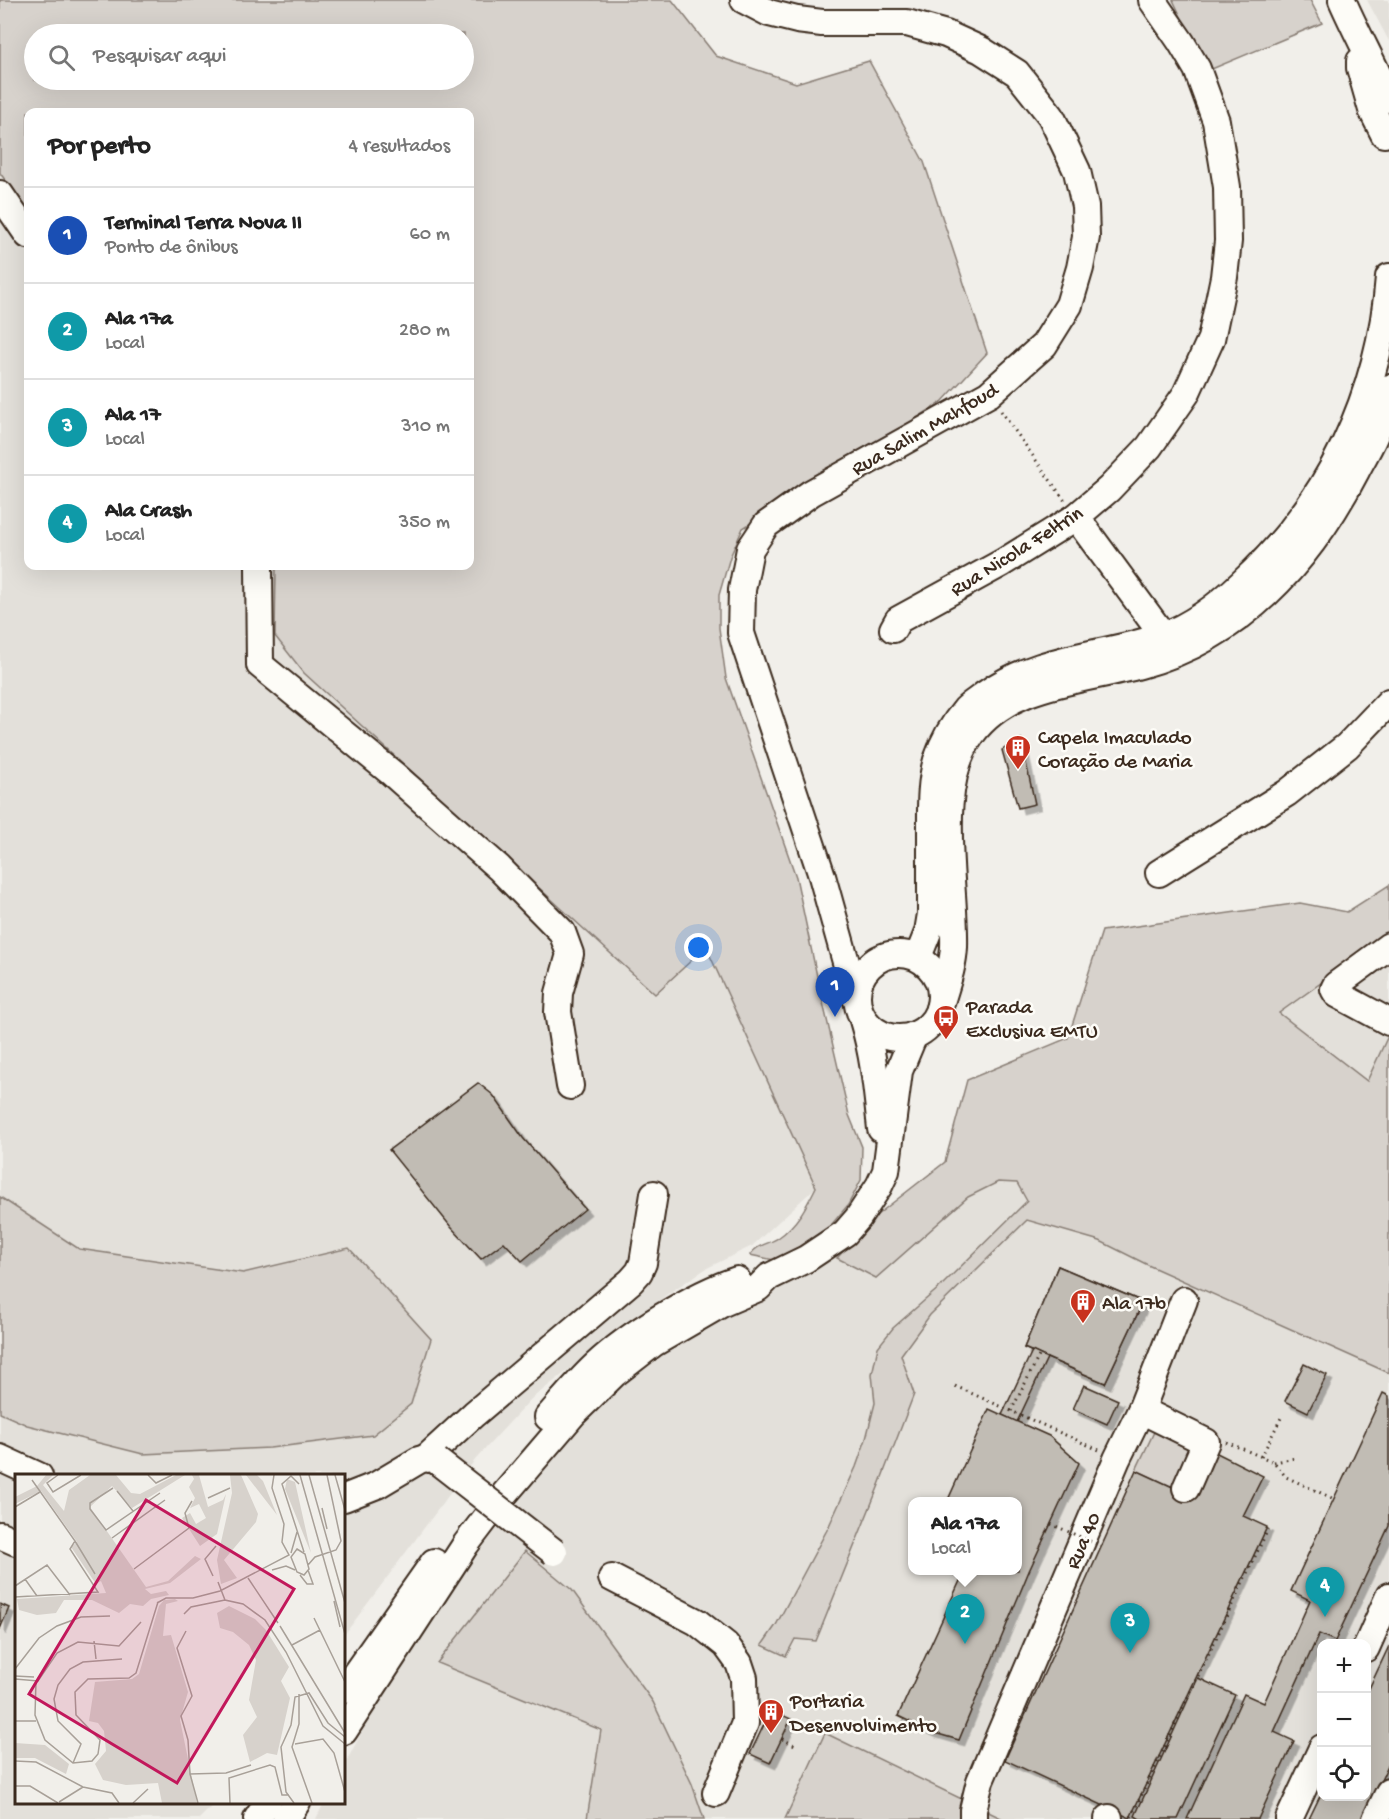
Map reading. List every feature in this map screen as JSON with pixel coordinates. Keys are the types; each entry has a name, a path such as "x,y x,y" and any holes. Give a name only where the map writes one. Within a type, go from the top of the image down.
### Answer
{"street":[{"name":"Rua Salim Mahfoud","path":"744,0 769,13 822,24 907,23 946,34 981,50 1017,73 1052,116 1077,171 1085,206 1086,237 1080,268 1069,305 1044,345 989,394 811,493 766,525 750,549 742,590 741,633 822,876 871,1044 886,1171"},
{"name":"Rua Nicola Feltrin","path":"893,629 898,620 1002,563 1076,517 1109,489 1149,447 1185,394 1211,339 1224,277 1228,241 1227,187 1216,121 1197,69 1152,0"},
{"path":"1342,0 1360,43 1370,57 1389,99"},
{"path":"1360,43 1360,68 1372,110 1387,135"},
{"path":"0,194 24,229"},
{"path":"939,1008 941,994 938,979 930,966 918,957 905,953 878,958 861,975 857,987 860,1009 873,1030 886,1036 900,1038 914,1035 929,1024 939,1008 952,967 954,947 949,853 950,795 960,757 971,735 985,719 1011,702 1047,686 1140,665 1171,645 1193,622 1231,593 1266,561 1304,513 1336,464 1365,399 1384,326 1389,277"},
{"path":"918,957 928,932 931,914 931,792 937,760 948,736 967,708 995,687 1028,670 1058,660 1118,649 1171,645 1205,639 1238,619 1258,602 1318,534 1347,488 1377,429 1389,388"},
{"path":"1076,517 1171,645"},
{"path":"259,570 260,665 393,774 499,868 562,932 570,954 559,993 558,1012 570,1086"},
{"path":"1159,873 1287,793 1347,746 1389,702"},
{"name":"Rua Salim Mahfoud","path":"822,876 848,936 878,958"},
{"path":"1389,946 1336,985 1334,989 1337,994 1389,1022"},
{"path":"345,1724 349,1697 394,1616 503,1468 571,1390 597,1364 640,1332 720,1295 753,1275 769,1277 806,1258 845,1233 858,1218 886,1171 899,1071 914,1035"},
{"path":"345,1498 376,1485 414,1463 431,1460 474,1414 631,1281 643,1263 654,1194"},
{"name":"Rua 40","path":"974,1819 973,1810 980,1781 1117,1459 1141,1410 1185,1300"},
{"path":"1141,1410 1206,1442 1186,1488"},
{"path":"0,1458 35,1474"},
{"path":"431,1460 554,1552"},
{"path":"0,1535 15,1542"},
{"path":"612,1578 697,1622 726,1645 739,1663 744,1678 745,1723 716,1793"},
{"path":"1370,1639 1389,1596"},
{"path":"1289,1819 1317,1759"},
{"path":"1376,1819 1389,1792"},
{"path":"257,1819 267,1804"},
{"path":"286,1819 296,1804"}],"path":[{"path":"989,394 1076,517"},
{"path":"1011,1412 1040,1354"},
{"path":"955,1386 1117,1459"},
{"path":"1261,1457 1281,1418"},
{"path":"1221,1439 1274,1462 1286,1477 1334,1499"},
{"path":"1274,1462 1296,1458"},
{"path":"1051,1524 1101,1546"},
{"path":"1116,1819 1270,1525"},
{"path":"782,1739 797,1746"}],"shaded area":[{"path":"0,0 672,0 716,56 796,83 869,61 924,162 987,353 942,402 743,528 730,557 719,595 719,628 726,678 796,877 849,1115 862,1147 861,1180 848,1205 832,1224 795,1251 774,1260 750,1255 791,1227 805,1208 816,1187 706,947 655,994 304,673 275,636 276,570 474,570 474,108 24,108 24,206 0,173"},
{"path":"1173,0 1310,0 1322,23 1207,71"},
{"path":"1367,0 1389,0 1389,41"},
{"path":"0,173 24,206 24,570 276,570 275,636 304,673 655,994 706,947 816,1187 752,1246 707,1268 666,1295 531,1399 475,1460 345,1634 345,1474 15,1474 15,1804 214,1804 199,1819 0,1819"},
{"path":"1389,885 1389,934 1279,1013 1367,1081 1387,1038 1389,1039 1389,1373 1150,1266 1100,1241 1027,1220 930,1315 901,1355 914,1394 816,1641 795,1639 786,1656 762,1645 776,1625 828,1528 856,1467 875,1403 872,1374 878,1347 893,1328 941,1286 1027,1201 1017,1183 998,1182 968,1197 876,1278 837,1258 877,1215 945,1162 967,1080 1068,1038 1102,931 1300,903 1347,912"},
{"path":"1389,914 1389,1819 316,1819 324,1804 345,1804 345,1764 402,1655 503,1502 630,1372 809,1272"},
{"path":"0,1197 79,1249 243,1273 349,1248 431,1339 411,1404 373,1435 270,1448 143,1454 27,1425 0,1413"},
{"path":"1154,1432 1195,1451 1177,1489 1136,1470"},
{"path":"525,1551 572,1590 653,1702 692,1784 704,1819 587,1819 601,1730 437,1663"},
{"path":"825,1733 1003,1819 785,1819"}],"building":[{"name":"Capela Imaculado Coração de Maria","path":"1021,739 1035,804 1018,808 1002,750"},
{"path":"478,1083 493,1095 523,1138 585,1209 522,1261 504,1242 481,1259 451,1227 389,1150"},
{"name":"Ala 17b","path":"1058,1266 1143,1302 1105,1383 1024,1348"},
{"name":"Ala 17b","path":"1058,1266 1143,1302 1105,1383 1024,1348"},
{"path":"1032,1351 1047,1358 1017,1422 1002,1415"},
{"path":"1304,1364 1327,1375 1308,1412 1285,1401"},
{"path":"1084,1385 1118,1400 1107,1424 1073,1409"},
{"path":"1383,1393 1389,1396 1389,1526 1336,1639 1319,1634 1274,1732 1294,1741 1258,1819 1187,1819 1244,1694 1264,1703 1310,1600 1291,1591"},
{"path":"989,1409 1049,1436 1079,1463 1029,1571 959,1740 931,1732 898,1716 963,1575 1022,1575 1022,1497 949,1497"},
{"path":"1213,1451 1263,1476 1243,1516 1267,1527 1130,1818 1005,1760 1136,1470 1177,1489"},
{"path":"0,1604 9,1608 0,1629"},
{"path":"1389,1646 1389,1763 1363,1819 1309,1819 1318,1801 1371,1801 1371,1684"},
{"path":"1198,1678 1235,1695 1178,1819 1140,1819 1135,1816"},
{"name":"Portaria Desenvolvimento","path":"771,1710 791,1719 770,1763 750,1754"}],"place":[{"name":"Capela Imaculado Coração de Maria","path":"1018,771"},
{"name":"Terminal Terra Nova II","path":"835,1017"},
{"name":"Parada Exclusiva EMTU","path":"946,1041"},
{"name":"Ala 17b","path":"1083,1325"},
{"name":"Ala Crash","path":"1325,1617"},
{"name":"Ala 17a","path":"965,1644"},
{"name":"Ala 17","path":"1130,1653"},
{"name":"Portaria Desenvolvimento","path":"771,1735"}]}
